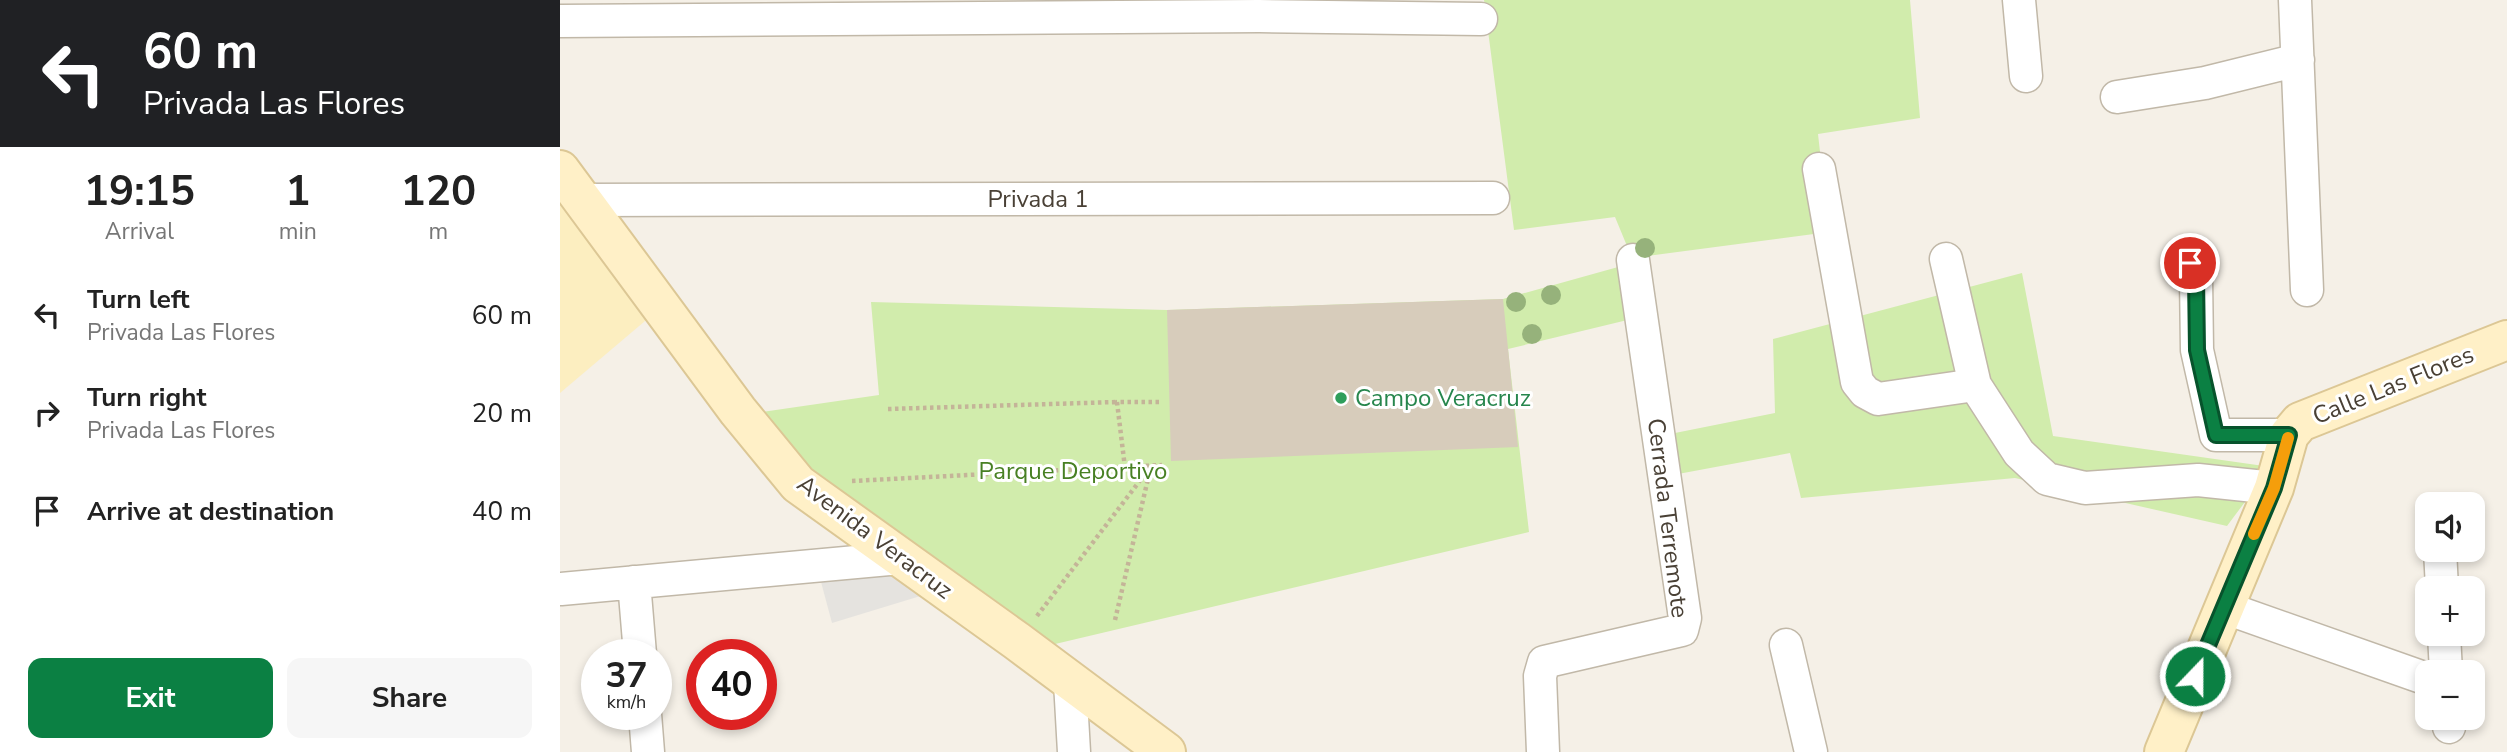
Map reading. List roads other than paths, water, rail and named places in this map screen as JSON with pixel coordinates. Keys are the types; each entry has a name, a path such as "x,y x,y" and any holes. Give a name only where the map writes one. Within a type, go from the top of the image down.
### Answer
{"street":[{"path":"2019,0 2026,76"},
{"path":"2295,0 2307,290"},
{"path":"560,20 1258,8 1480,19"},
{"path":"2117,97 2205,83 2298,60"},
{"path":"1819,169 1857,382 1865,392 1878,399 1975,385"},
{"name":"Avenida Veracruz","path":"560,170 738,411 799,484 1166,752"},
{"name":"Privada 1","path":"583,200 1493,198"},
{"path":"1946,258 1975,385 2019,453 2047,479 2085,488 2198,480 2274,488"},
{"name":"Cerrada Terremote","path":"1543,752 1540,676 1544,662 1682,630 1685,618 1633,260"},
{"path":"2190,263 2196,277 2197,350 2216,435 2289,435"},
{"name":"Calle Las Flores","path":"2171,750 2223,607 2274,488 2289,435 2301,422 2507,340"},
{"path":"561,589 900,558"},
{"path":"634,582 639,639"},
{"path":"2223,607 2415,675"},
{"path":"1786,645 1811,752"},
{"path":"1070,682 1074,752"},
{"path":"646,730 648,752"}],"place":[{"name":"Campo Veracruz","path":"1341,398"}],"park label":[{"name":"Parque Deportivo","path":"1073,471"}]}
